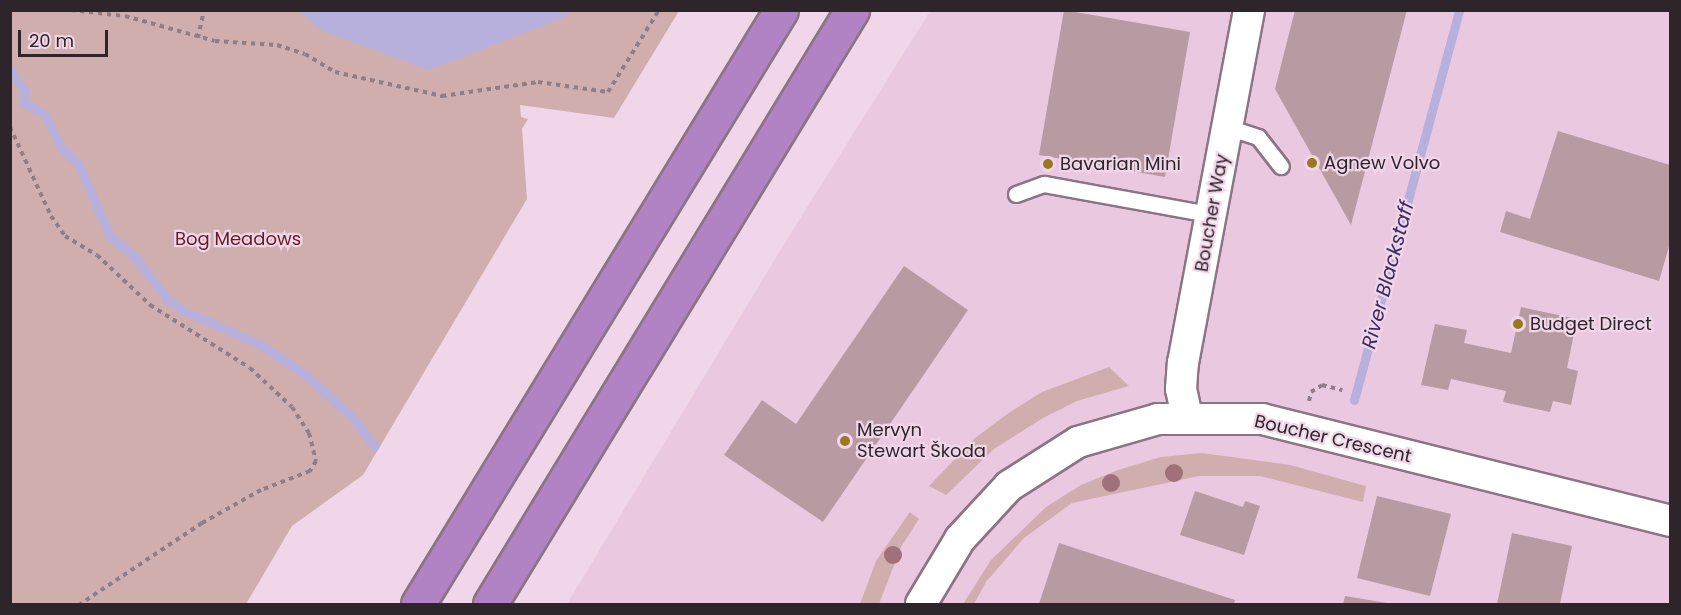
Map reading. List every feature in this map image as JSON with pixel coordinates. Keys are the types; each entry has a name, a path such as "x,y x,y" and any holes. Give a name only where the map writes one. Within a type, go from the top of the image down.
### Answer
{"highway":[{"path":"418,604 781,10"},
{"path":"490,604 852,10"}],"street":[{"name":"Boucher Way","path":"1187,417 1181,389 1183,363 1209,214 1250,10"},
{"name":"Boucher Crescent","path":"921,604 960,539 1009,486 1078,442 1158,419 1187,417 1262,419 1671,521"}],"lane":[{"path":"1227,127 1258,137 1281,166"},
{"path":"1016,194 1044,184 1209,214"}],"path":[{"path":"71,10 125,16 198,38 277,45 305,54 334,72 442,96 538,82 608,92 659,10"},
{"path":"198,38 204,10"},
{"path":"10,127 51,216 65,236 97,255 150,305 250,368 292,407 309,433 316,461 310,471 261,490 202,523 80,604"},
{"path":"1322,385 1342,390"}],"shaded area":[{"path":"300,11 571,11 565,17 429,70 320,30"},
{"path":"930,11 1670,11 1670,604 567,604 781,249"}],"green space":[{"name":"Bog Meadows","path":"10,11 679,11 614,118 520,105 521,117 528,119 522,129 527,199 363,475 292,526 246,604 11,604"},
{"path":"1109,367 1129,386 1077,401 1043,418 994,449 946,495 929,486 975,438 1010,412 1042,392"},
{"path":"1202,453 1290,465 1366,486 1363,502 1260,476 1199,476 1072,503 1024,538 986,582 974,604 963,604 991,560 1046,507 1081,485 1118,470 1161,457"},
{"path":"910,512 919,519 901,547 879,604 860,604 876,561"}],"building":[{"path":"1064,10 1190,32 1165,177 1039,155"},
{"path":"1295,10 1407,10 1351,225 1275,89"},
{"path":"1558,131 1670,165 1670,243 1659,281 1500,232 1506,211 1530,219"},
{"path":"904,266 968,310 823,522 724,455 762,400 796,424"},
{"path":"1521,307 1577,319 1567,368 1578,371 1571,405 1553,401 1550,412 1503,402 1506,391 1451,379 1448,390 1421,385 1435,324 1467,330 1464,343 1511,353"},
{"path":"1195,491 1243,507 1245,501 1260,506 1244,555 1180,535"},
{"path":"1377,496 1451,514 1430,596 1357,578"},
{"path":"1512,533 1572,546 1560,604 1497,604"},
{"path":"1059,543 1235,600 1234,604 1039,604"},
{"path":"1345,596 1387,603 1387,604 1343,604"}],"waterway":[{"name":"River Blackstaff","path":"1354,400 1459,10"},
{"path":"10,69 24,90 24,103 44,114 63,149 79,165 110,236 135,257 168,300 182,310 260,344 307,376 354,419 374,446"}],"place":[{"name":"Agnew Volvo","path":"1312,163"},
{"name":"Bavarian Mini","path":"1048,164"},
{"name":"Budget Direct","path":"1518,324"},
{"name":"Mervyn Stewart Škoda","path":"845,441"}]}
